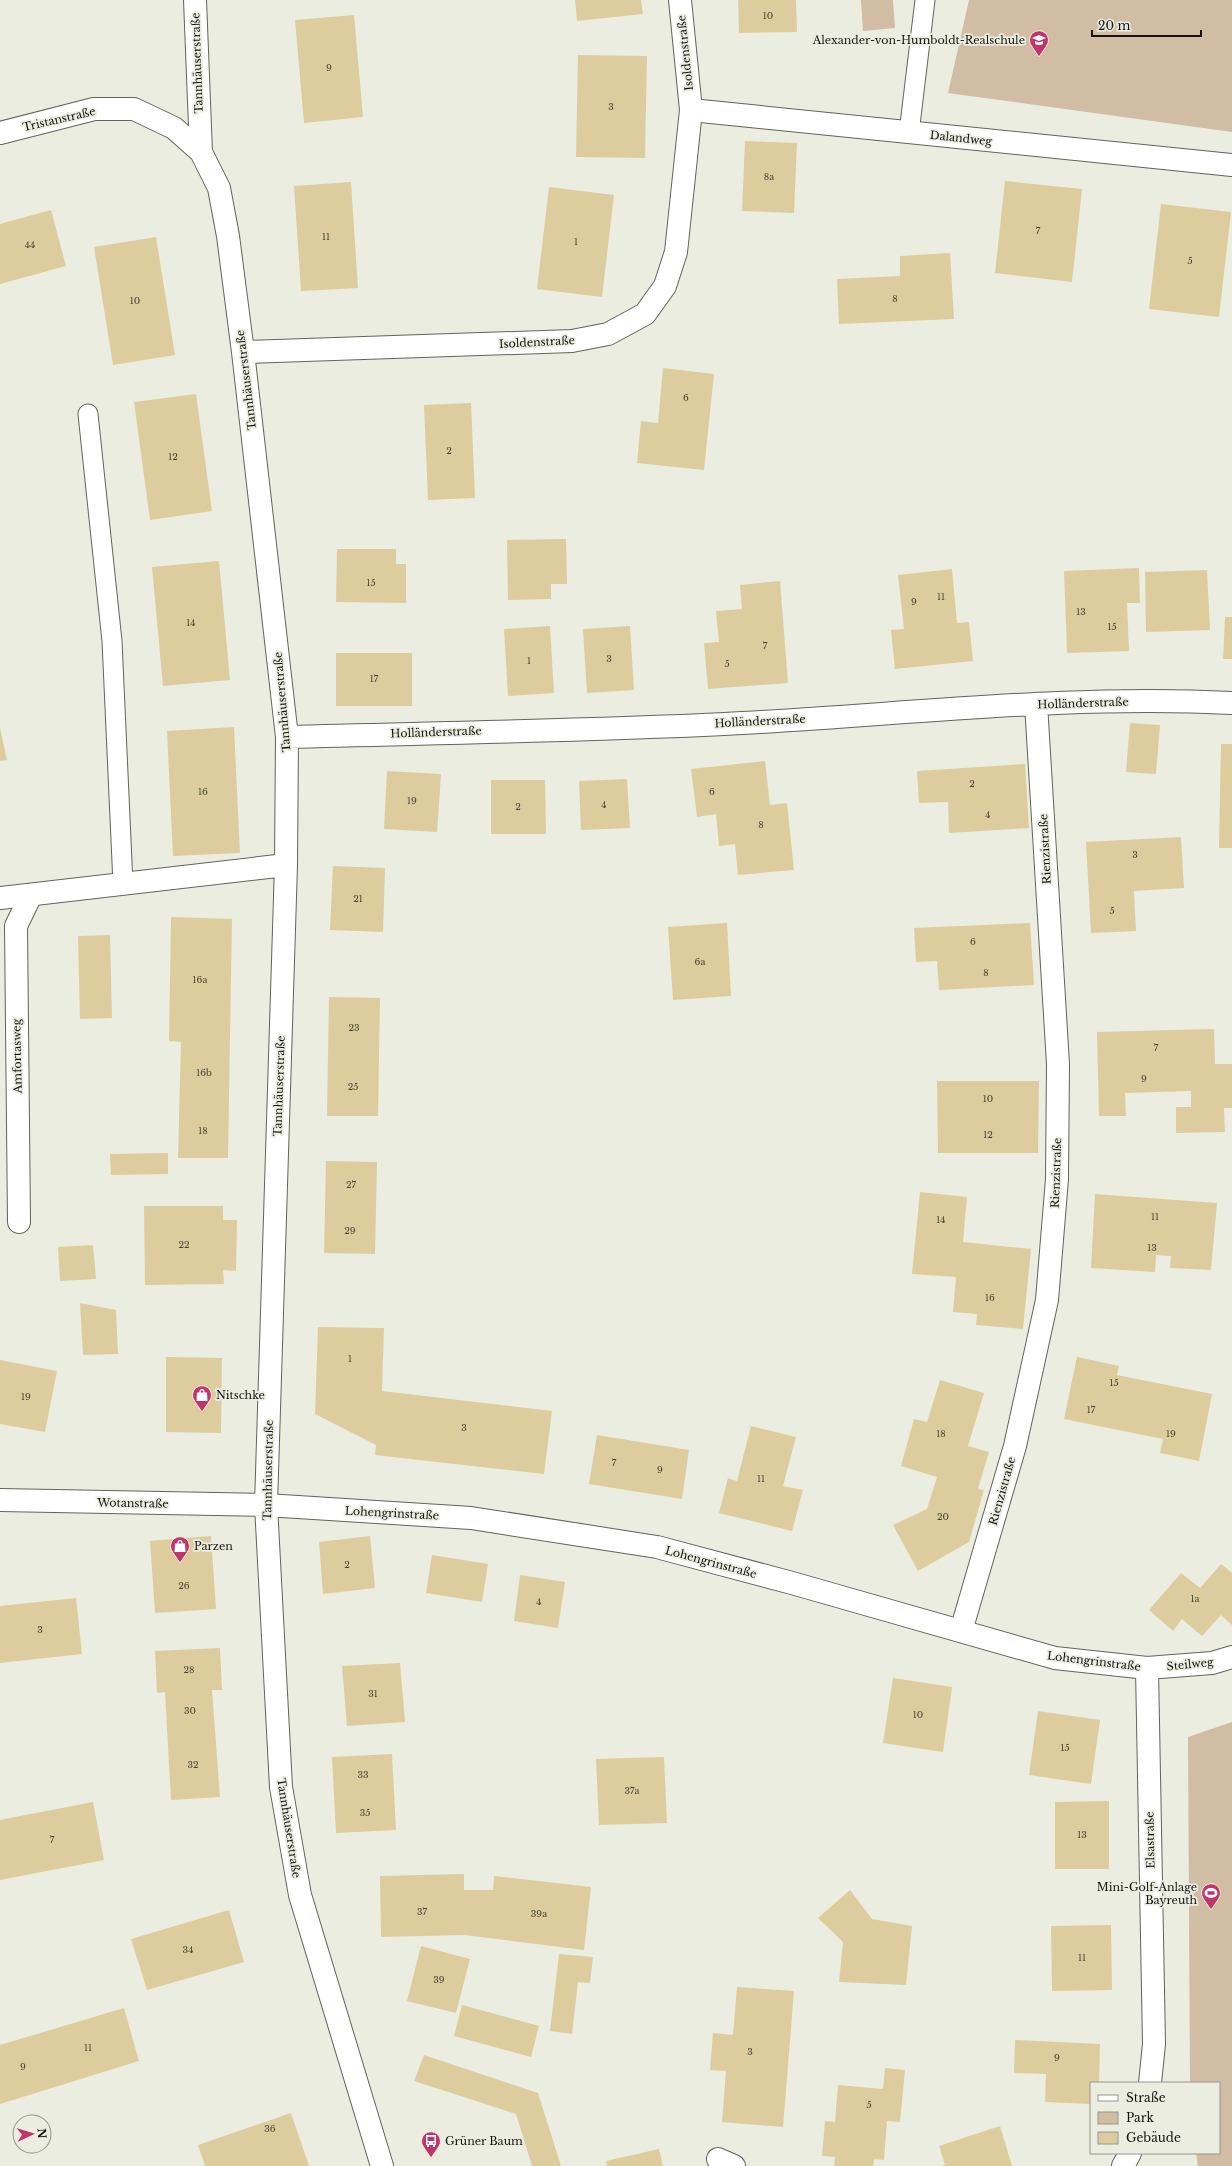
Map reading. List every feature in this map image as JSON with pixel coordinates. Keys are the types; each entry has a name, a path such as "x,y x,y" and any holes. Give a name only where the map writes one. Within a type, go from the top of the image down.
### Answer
{"street":[{"name":"Tannhäuserstraße","path":"195,0 201,152 219,188 228,236 243,352 287,737 286,865 266,1505 281,1787 300,1895 382,2166"},
{"name":"Isoldenstraße","path":"243,352 572,341 608,334 645,314 665,286 676,252 691,110 680,0"},
{"name":"Tristanstraße","path":"0,133 94,109 134,109 174,128 201,152"},
{"name":"Dalandweg","path":"691,110 1232,165"},
{"name":"Holländerstraße","path":"287,737 724,724 1036,704 1122,701 1232,703"},
{"name":"Rienzistraße","path":"961,1631 1015,1446 1047,1300 1057,1179 1058,1064 1036,704"},
{"path":"0,898 286,865"},
{"name":"Amfortasweg","path":"19,1222 16,926 31,895"},
{"name":"Wotanstraße","path":"0,1500 266,1505"},
{"name":"Lohengrinstraße","path":"266,1505 471,1518 657,1547 1055,1658 1147,1668"},
{"name":"Steilweg","path":"1147,1668 1212,1663 1232,1657"},
{"name":"Elsastraße","path":"1147,1668 1154,2044 1150,2082"},
{"path":"1123,2166 1129,2154"}],"lane":[{"path":"909,133 926,0"},
{"path":"88,414 112,641 123,884"}],"green space":[{"path":"861,0 893,0 895,28 863,31"},
{"path":"969,0 1232,0 1232,132 948,93"},
{"name":"Mini-Golf-Anlage Bayreuth","path":"1232,1722 1232,2166 1198,2166 1196,2154 1220,2154 1220,2082 1190,2082 1188,1737"}],"building":[{"path":"575,0 641,0 643,14 577,21"},
{"path":"738,0 796,0 797,32 739,33"},
{"path":"354,15 363,117 304,123 295,20"},
{"path":"578,55 647,56 645,158 576,157"},
{"path":"745,141 797,143 794,213 742,211"},
{"path":"1005,181 1082,189 1072,282 995,273"},
{"path":"351,182 358,288 301,291 294,186"},
{"path":"549,187 614,195 602,297 537,289"},
{"path":"1161,204 1231,212 1219,317 1149,309"},
{"path":"51,210 66,266 0,284 0,224"},
{"path":"156,237 175,355 113,365 94,247"},
{"path":"950,253 954,319 839,324 837,279 900,276 900,256"},
{"path":"663,368 714,374 704,470 637,463 641,421 658,423"},
{"path":"196,394 212,511 150,520 134,402"},
{"path":"471,403 475,498 428,500 424,405"},
{"path":"566,539 567,584 551,584 551,599 508,600 507,540"},
{"path":"337,549 396,549 396,564 406,564 406,603 336,602"},
{"path":"219,561 230,680 163,686 152,567"},
{"path":"1139,568 1140,603 1127,603 1129,651 1067,653 1064,571"},
{"path":"952,569 957,623 969,622 973,661 895,669 891,630 904,629 898,575"},
{"path":"1207,570 1210,630 1146,632 1145,572"},
{"path":"780,581 788,683 708,689 704,643 719,642 716,611 742,609 740,585"},
{"path":"1225,617 1232,617 1232,659 1223,659"},
{"path":"550,626 554,693 508,696 504,629"},
{"path":"630,626 634,690 587,693 583,629"},
{"path":"336,653 412,653 412,706 336,706"},
{"path":"1130,723 1160,725 1156,774 1126,772"},
{"path":"234,727 240,853 173,856 167,731"},
{"path":"0,728 7,760 0,761"},
{"path":"1221,744 1232,744 1232,848 1219,848"},
{"path":"765,761 770,805 787,803 794,870 738,875 735,844 719,846 716,814 697,817 691,769"},
{"path":"1025,764 1029,828 949,833 948,802 919,803 917,771"},
{"path":"387,771 441,774 437,832 384,829"},
{"path":"627,779 630,828 581,830 579,781"},
{"path":"491,780 545,780 546,834 491,834"},
{"path":"1181,837 1184,888 1134,891 1136,931 1091,933 1086,842"},
{"path":"333,866 385,868 383,932 330,930"},
{"path":"171,917 232,919 228,1158 178,1158 181,1042 169,1041"},
{"path":"727,923 731,996 673,1000 668,927"},
{"path":"1030,923 1034,985 939,990 937,961 916,962 914,928"},
{"path":"110,935 112,1018 80,1019 78,936"},
{"path":"329,997 380,998 378,1116 327,1116"},
{"path":"1214,1029 1215,1064 1232,1064 1232,1108 1224,1108 1225,1132 1176,1133 1176,1107 1191,1107 1191,1091 1125,1093 1126,1116 1099,1116 1097,1032"},
{"path":"937,1081 1039,1081 1038,1153 938,1153"},
{"path":"168,1153 168,1174 111,1175 110,1154"},
{"path":"326,1161 377,1162 375,1254 324,1253"},
{"path":"920,1192 967,1197 963,1242 1031,1249 1023,1329 976,1325 977,1314 953,1312 956,1277 912,1274"},
{"path":"1095,1194 1217,1203 1211,1270 1170,1268 1171,1256 1156,1255 1155,1272 1091,1268"},
{"path":"144,1206 223,1206 223,1220 237,1220 236,1271 223,1270 224,1284 145,1285"},
{"path":"93,1245 96,1279 60,1281 58,1247"},
{"path":"80,1303 116,1310 118,1354 83,1355"},
{"path":"318,1327 384,1328 382,1391 552,1411 544,1474 375,1455 376,1445 315,1414"},
{"path":"166,1357 222,1358 221,1433 166,1432"},
{"path":"1077,1357 1119,1366 1117,1375 1212,1394 1199,1461 1160,1453 1163,1439 1064,1419"},
{"path":"0,1360 57,1371 45,1432 0,1424"},
{"path":"940,1380 984,1393 968,1446 989,1452 978,1489 984,1490 969,1542 918,1571 893,1525 927,1509 937,1477 901,1466 914,1419 927,1422"},
{"path":"751,1426 796,1437 783,1486 803,1490 792,1531 719,1513 728,1478 737,1481"},
{"path":"597,1435 689,1450 682,1499 589,1484"},
{"path":"211,1536 216,1609 155,1613 150,1541"},
{"path":"370,1536 375,1588 323,1594 319,1542"},
{"path":"432,1555 488,1564 482,1602 426,1593"},
{"path":"1221,1564 1232,1573 1232,1625 1221,1615 1202,1636 1182,1619 1173,1631 1149,1610 1181,1573 1200,1588"},
{"path":"520,1575 565,1582 558,1628 514,1621"},
{"path":"76,1598 82,1654 0,1663 0,1606"},
{"path":"220,1648 222,1690 212,1690 220,1797 171,1800 165,1692 157,1693 155,1651"},
{"path":"400,1663 405,1722 347,1726 342,1666"},
{"path":"893,1678 952,1687 943,1752 883,1743"},
{"path":"1038,1711 1100,1720 1091,1784 1029,1775"},
{"path":"392,1754 396,1830 336,1833 332,1757"},
{"path":"664,1757 667,1823 599,1825 596,1759"},
{"path":"1109,1801 1109,1869 1055,1869 1055,1802"},
{"path":"93,1802 104,1860 0,1880 0,1820"},
{"path":"464,1874 464,1890 493,1890 494,1876 591,1887 584,1950 465,1935 381,1937 380,1876"},
{"path":"850,1890 872,1919 912,1926 906,1985 839,1982 843,1942 818,1918"},
{"path":"229,1910 244,1962 147,1990 131,1939"},
{"path":"1111,1925 1112,1990 1052,1991 1051,1926"},
{"path":"421,1946 470,1959 456,2013 407,2001"},
{"path":"559,1954 593,1957 590,1983 578,1982 572,2034 550,2031"},
{"path":"737,1987 794,1991 783,2127 722,2122 726,2071 710,2070 713,2033 733,2035"},
{"path":"462,2005 539,2026 531,2057 454,2036"},
{"path":"124,2008 139,2061 0,2104 0,2045"},
{"path":"1015,2040 1100,2044 1099,2082 1090,2082 1090,2104 1045,2102 1046,2074 1014,2073"},
{"path":"424,2055 538,2093 561,2166 532,2166 516,2114 414,2081"},
{"path":"885,2068 905,2070 900,2122 887,2121 884,2160 874,2159 873,2166 834,2166 835,2157 822,2156 825,2121 835,2122 838,2085 883,2089"},
{"path":"291,2113 309,2166 205,2166 198,2145"},
{"path":"1000,2126 1012,2166 941,2166 945,2165 939,2146"},
{"path":"659,2149 663,2166 607,2166 606,2161"}],"place":[{"name":"Alexander-von-Humboldt-Realschule","path":"1039,57"},
{"name":"Nitschke","path":"202,1412"},
{"name":"Parzen","path":"180,1563"},
{"name":"Mini-Golf-Anlage Bayreuth","path":"1211,1910"},
{"name":"Grüner Baum","path":"431,2158"}]}
